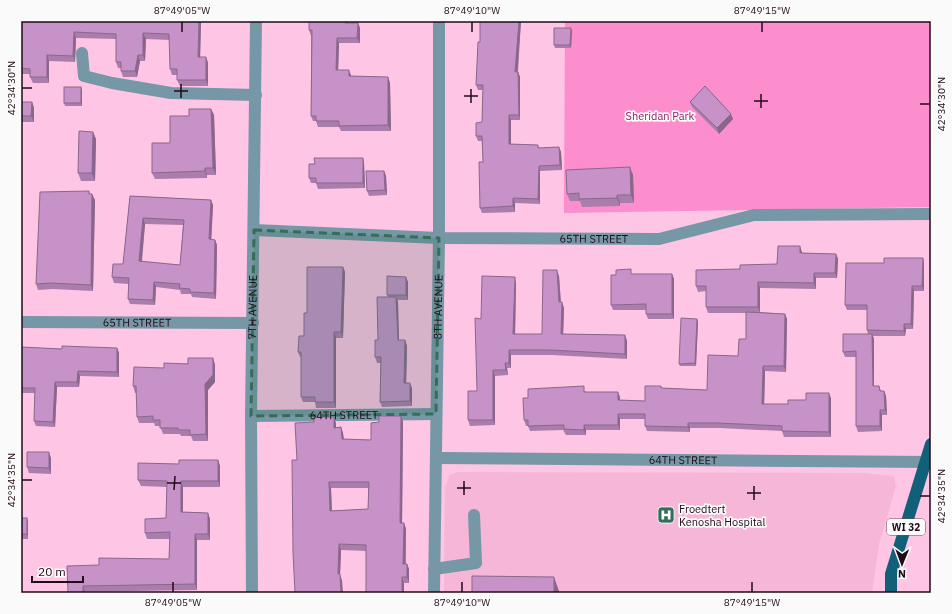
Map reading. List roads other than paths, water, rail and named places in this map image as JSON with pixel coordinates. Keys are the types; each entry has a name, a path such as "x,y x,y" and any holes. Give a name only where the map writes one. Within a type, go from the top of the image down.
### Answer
{"main road":[{"name":"WI 32","path":"891,593 891,574 929,462 931,444"}],"street":[{"name":"7TH AVENUE","path":"252,593 251,416 256,21"},
{"name":"8TH AVENUE","path":"434,593 439,238 439,21"},
{"path":"82,53 84,76 112,83 171,93 256,96"},
{"name":"65TH STREET","path":"254,230 439,238 659,239 754,215 931,214"},
{"name":"65TH STREET","path":"21,322 253,323"},
{"name":"64TH STREET","path":"251,416 436,414"},
{"name":"64TH STREET","path":"436,458 929,462"},
{"path":"434,569 476,563 474,515"}],"place":[{"name":"Froedtert Kenosha Hospital","path":"666,515"}],"park label":[{"name":"Sheridan Park","path":"660,116"}]}
